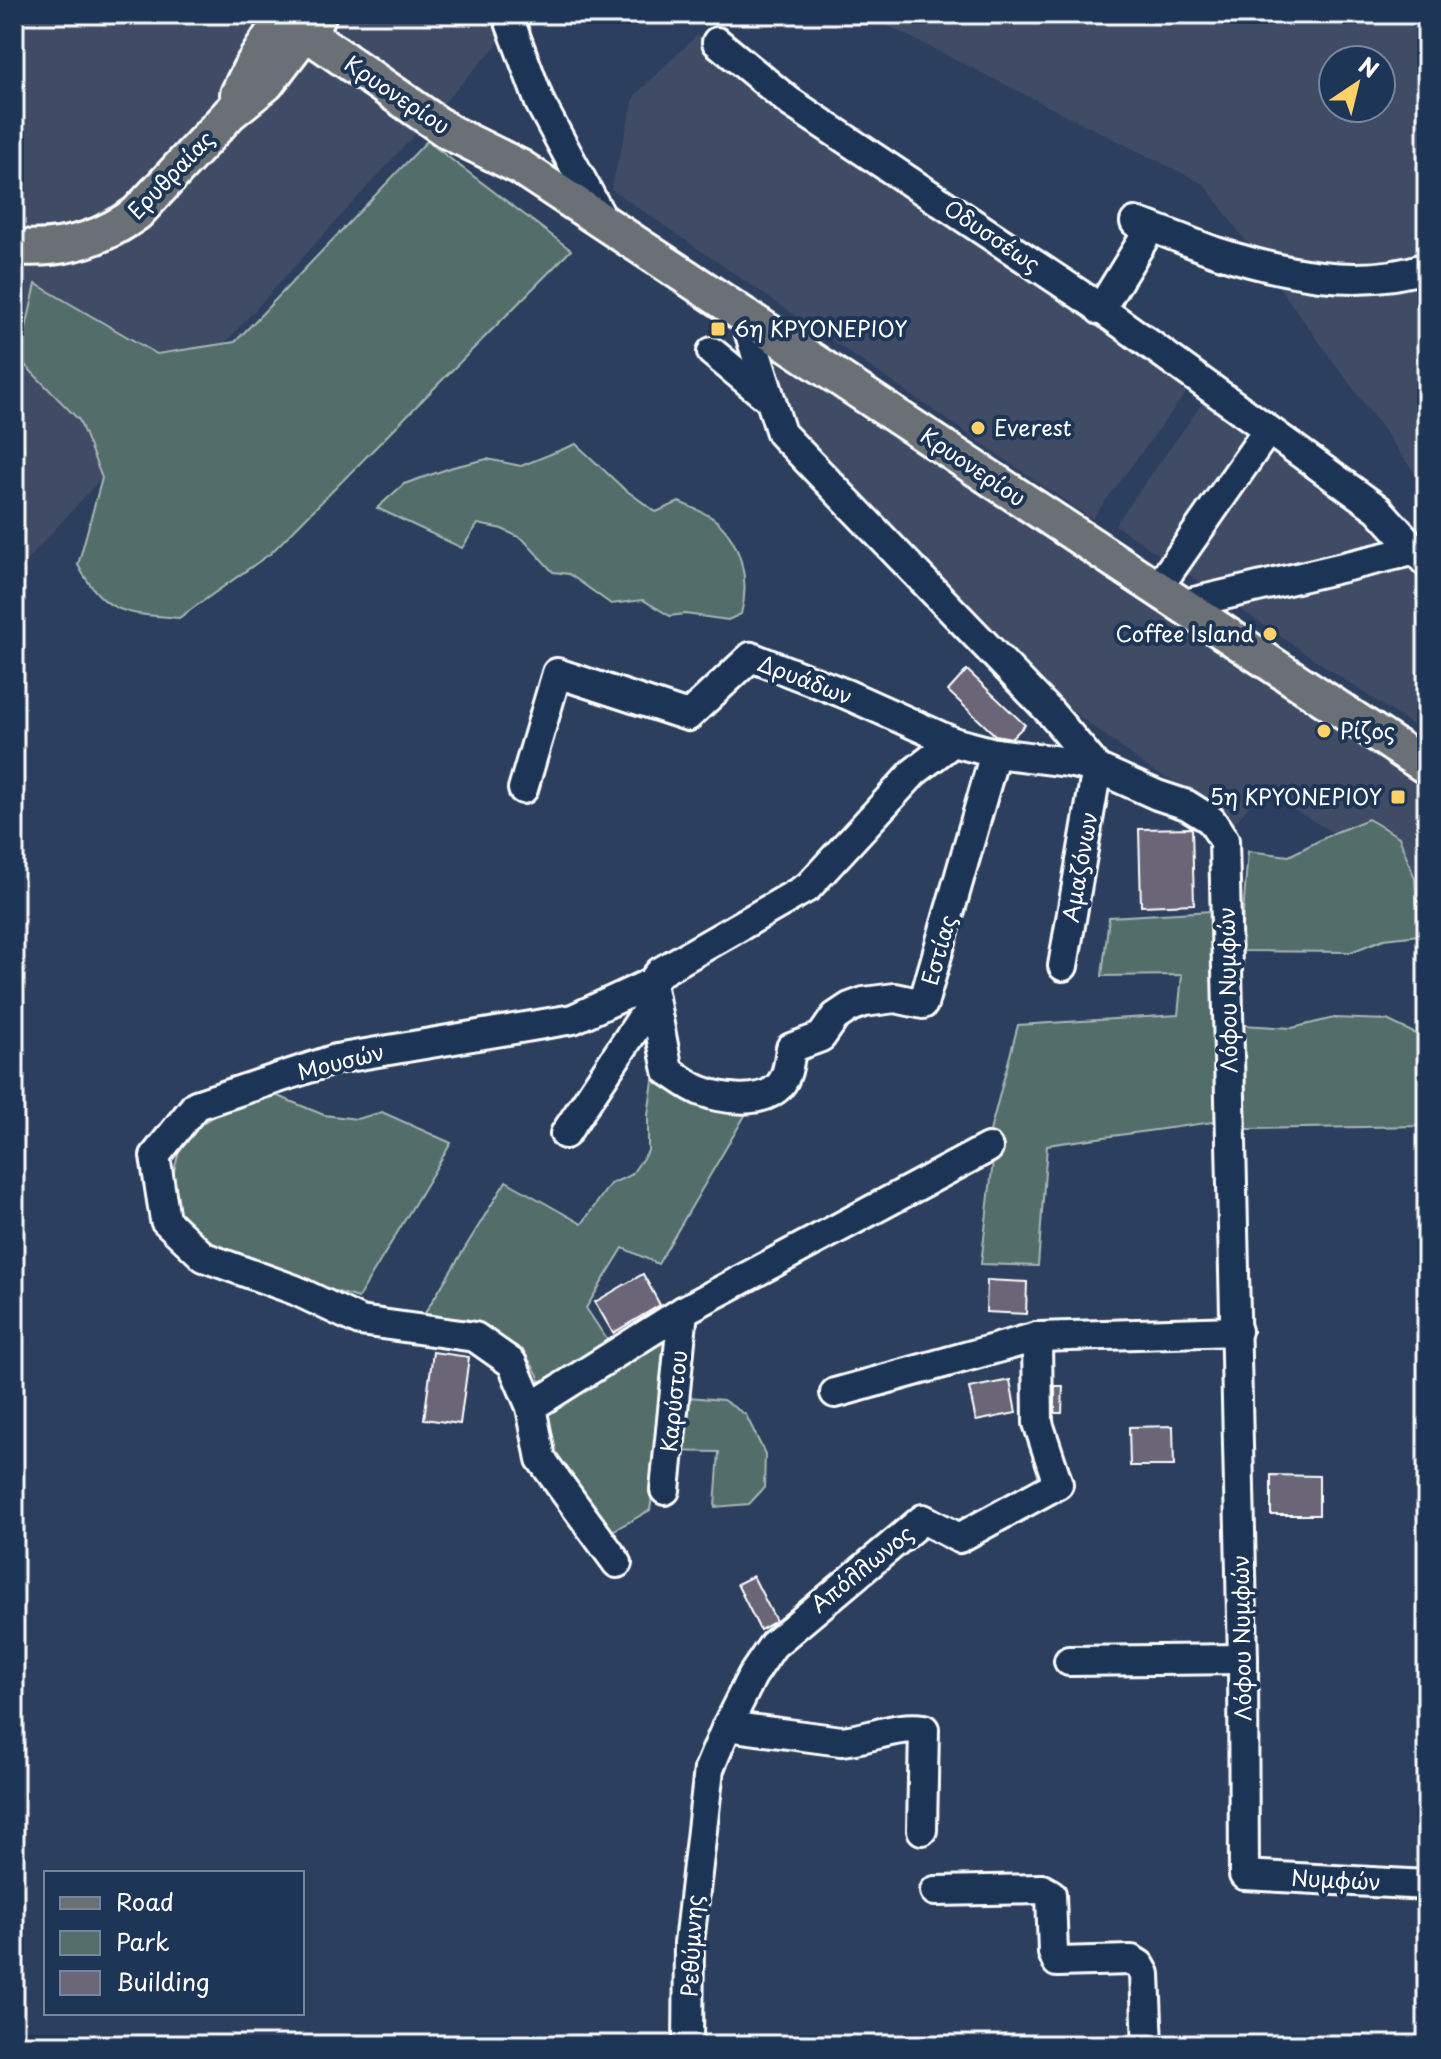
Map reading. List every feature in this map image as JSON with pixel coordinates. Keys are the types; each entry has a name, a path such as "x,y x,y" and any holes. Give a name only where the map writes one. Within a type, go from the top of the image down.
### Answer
{"main road":[{"name":"Κρυονερίου","path":"302,17 449,132 520,167 1427,767"},
{"name":"Ερυθραίας","path":"14,247 50,248 65,245 104,234 137,213 230,113 250,69 302,17"}],"street":[{"path":"507,14 540,103 604,222"},
{"name":"Οδυσσέως","path":"717,42 790,102 1100,310 1378,509 1421,557"},
{"path":"1100,310 1143,225 1217,252 1320,277 1380,277 1427,267"},
{"name":"Λόφου Νυμφών","path":"744,315 781,433 1050,712 1097,768 1187,805 1211,820 1224,840 1237,1331 1244,1875"},
{"path":"712,352 769,399"},
{"path":"1169,597 1268,430"},
{"path":"1169,597 1421,557"},
{"name":"Δρυάδων","path":"523,789 557,673 688,716 751,657 846,694 953,742 995,753 1097,768"},
{"name":"Μουσών","path":"617,1563 541,1459 531,1407 512,1363 475,1337 360,1321 295,1290 204,1257 165,1220 155,1156 196,1105 336,1059 573,1019 653,992 660,972 808,887 914,772 953,742"},
{"name":"Εστίας","path":"653,992 668,1071 700,1091 734,1098 763,1096 777,1089 786,1076 791,1048 821,1037 835,1017 850,1007 895,998 923,1004 995,753"},
{"name":"Αμαζόνων","path":"1063,966 1097,768"},
{"path":"565,1134 653,992"},
{"path":"531,1407 683,1311 988,1148"},
{"name":"Καρύστου","path":"665,1490 683,1311"},
{"path":"835,1393 1037,1337 1237,1331"},
{"name":"Απόλλωνος","path":"700,1847 709,1769 752,1676 773,1645 923,1519 959,1538 1058,1484 1038,1423 1037,1337"},
{"path":"1069,1661 1243,1659"},
{"path":"727,1726 841,1741 859,1739 888,1729 924,1729 922,1830"},
{"name":"Ρεθύμνης","path":"688,2045 689,1943 700,1847"},
{"name":"Νυμφών","path":"1244,1875 1427,1885"},
{"path":"935,1891 1042,1889 1051,1894 1053,1953 1057,1962 1132,1960 1140,1965 1145,1974 1148,2045"}],"shaded area":[{"path":"14,14 525,14 14,574"},
{"path":"864,14 1427,14 1427,490 1204,184"},
{"path":"697,35 783,109 1191,386 1092,519 611,189 635,95"},
{"path":"766,355 1427,786 1427,935 1419,935 1415,880 1368,819 1334,833 1262,791 1233,825 1181,785 1150,769 1064,705 918,550 791,429"},
{"path":"1204,401 1311,475 1379,530 1427,583 1427,735 1115,525"},
{"path":"1427,1034 1427,1235 1422,1063 1418,1035"}],"green space":[{"path":"427,141 571,250 271,553 179,618 145,615 108,603 88,582 78,565 102,478 79,420 19,359 36,284 157,354 235,342"},
{"path":"576,444 623,488 656,512 679,502 710,516 724,528 737,550 744,576 741,614 728,620 685,614 670,616 643,600 611,604 569,574 553,572 523,539 502,529 478,524 462,548 377,508 404,484 453,467 487,459 521,466"},
{"path":"1368,819 1399,837 1415,879 1419,935 1384,939 1351,952 1240,951 1248,851 1289,856"},
{"path":"1212,911 1221,1121 1047,1145 1038,1266 981,1264 993,1161 989,1135 1018,1025 1178,1015 1182,975 1102,976 1109,917"},
{"path":"1334,1018 1387,1020 1418,1035 1422,1063 1422,1126 1247,1129 1242,1025 1292,1028"},
{"path":"654,1074 689,1095 750,1107 658,1264 623,1248 586,1308 612,1347 672,1329 666,1395 723,1400 746,1415 765,1454 764,1488 749,1504 715,1507 719,1452 659,1451 650,1510 609,1533 570,1484 550,1443 538,1375 523,1350 467,1319 422,1318 506,1181 582,1224 610,1184 631,1175 648,1151 648,1115"},
{"path":"275,1095 324,1115 357,1119 382,1112 451,1143 358,1298 286,1276 232,1255 208,1243 176,1214 172,1202 175,1165 182,1145 191,1133 202,1123 231,1108"}],"building":[{"path":"967,670 1025,725 1012,738 995,735 948,691"},
{"path":"1192,828 1194,904 1141,906 1139,829"},
{"path":"643,1274 660,1305 613,1333 595,1302"},
{"path":"987,1280 1027,1282 1026,1314 986,1312"},
{"path":"433,1352 469,1357 460,1424 424,1419"},
{"path":"1010,1380 1016,1413 976,1421 969,1388"},
{"path":"1055,1386 1063,1386 1062,1413 1055,1413"},
{"path":"1173,1426 1174,1466 1130,1466 1129,1427"},
{"path":"1271,1475 1319,1476 1319,1515 1271,1515"},
{"path":"753,1576 776,1621 760,1630 737,1584"}],"place":[{"name":"6η ΚΡΥΟΝΕΡΙΟΥ","path":"718,329"},
{"name":"Everest","path":"978,428"},
{"name":"Coffee Island","path":"1270,634"},
{"name":"Ρίζος","path":"1324,731"},
{"name":"5η ΚΡΥΟΝΕΡΙΟΥ","path":"1398,797"}]}
